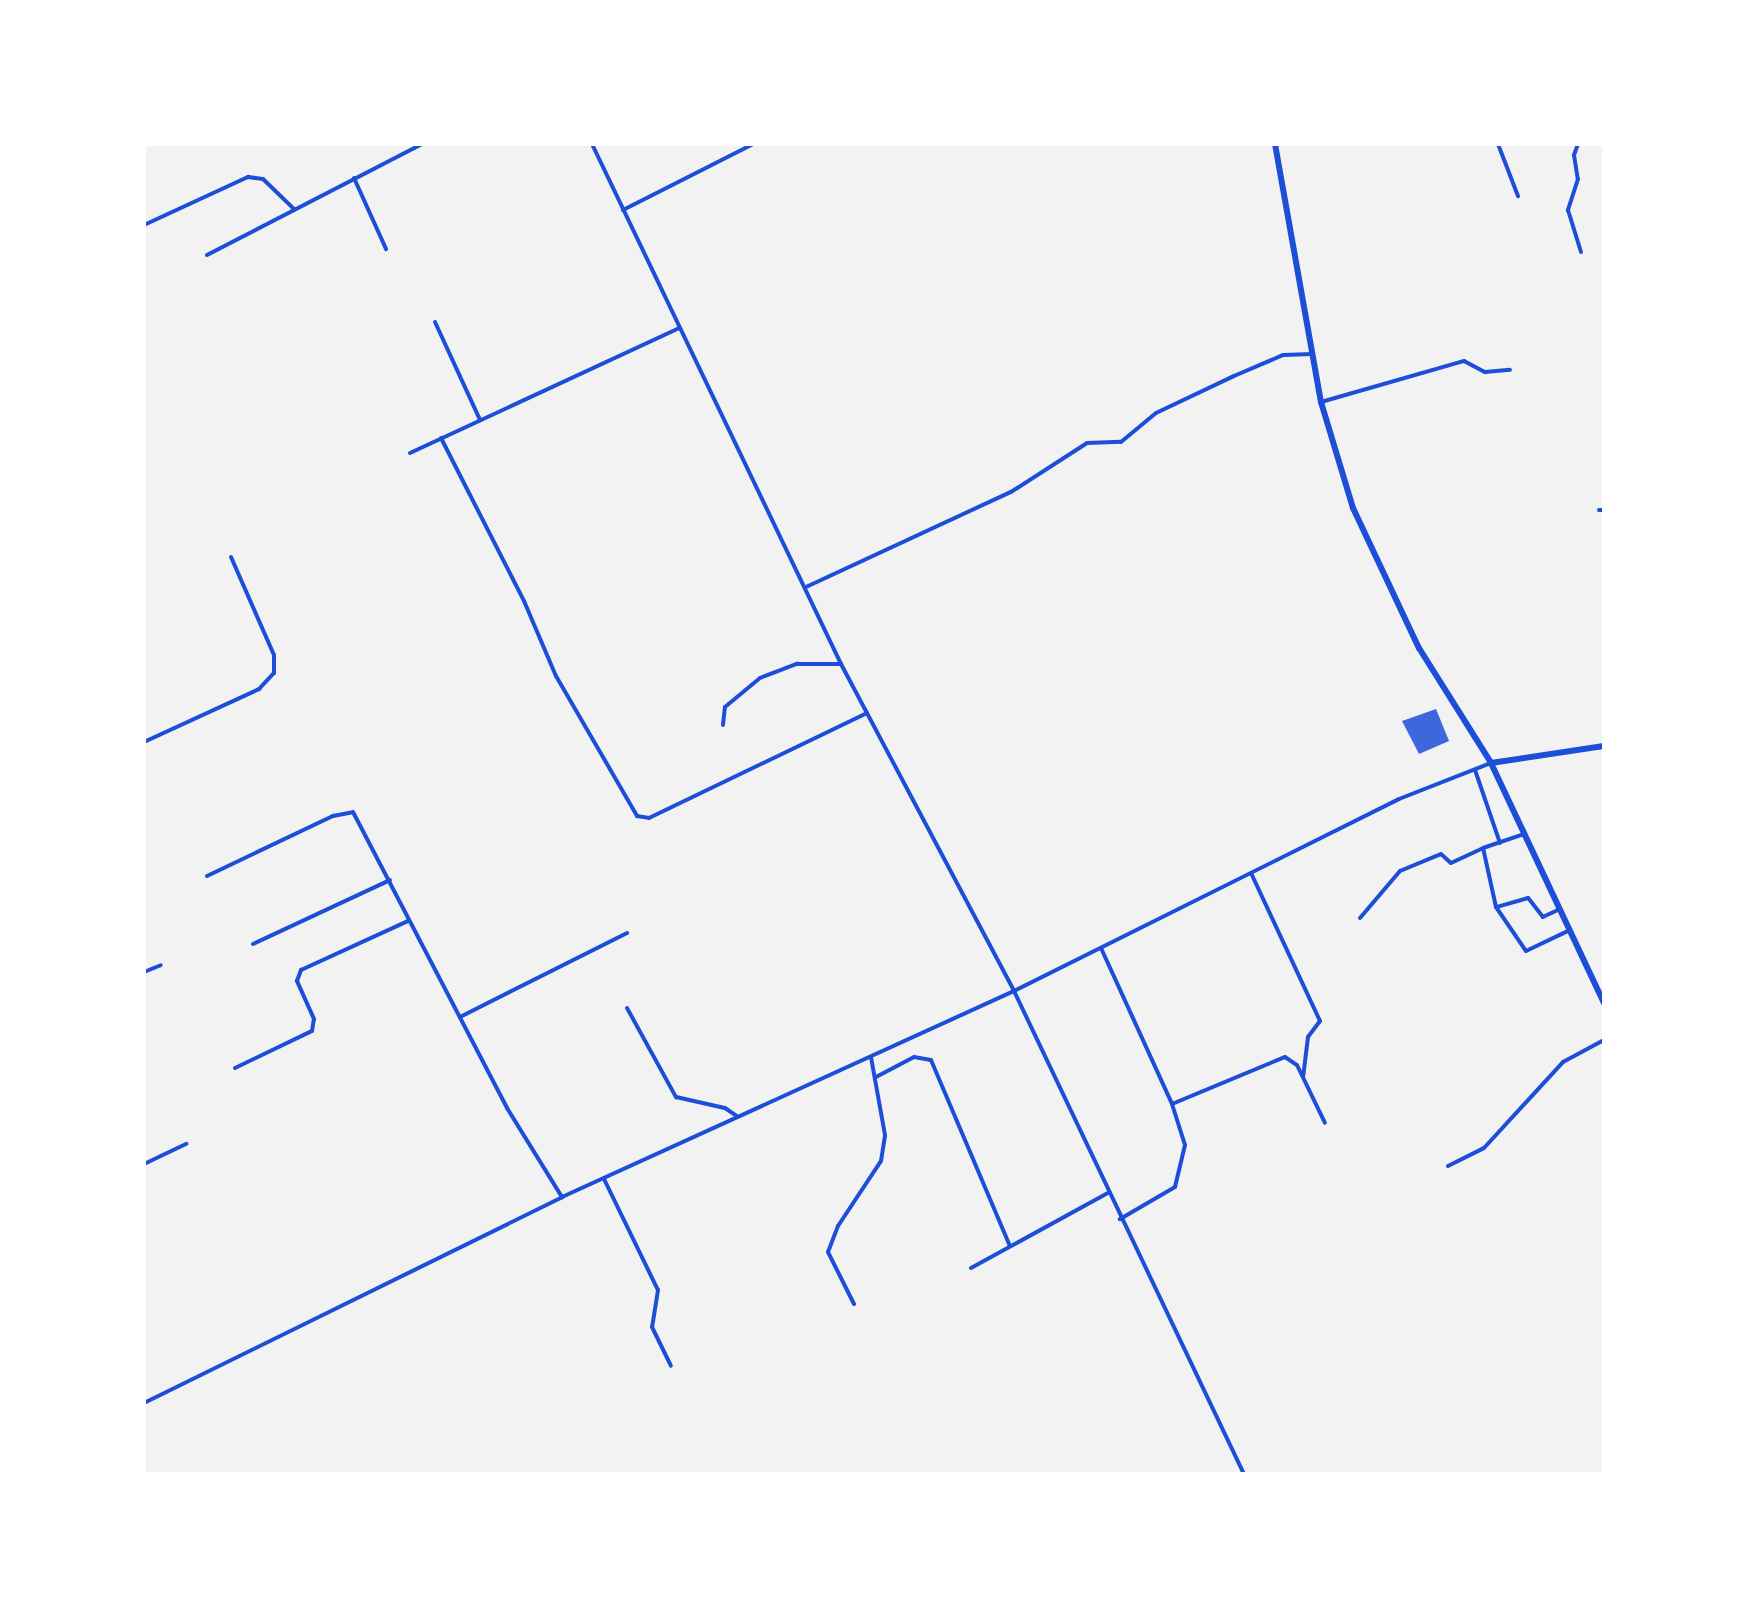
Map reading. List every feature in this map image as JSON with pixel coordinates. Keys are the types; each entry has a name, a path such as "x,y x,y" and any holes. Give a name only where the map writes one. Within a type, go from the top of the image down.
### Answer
{"street":[{"path":"207,255 422,144"},
{"path":"592,144 841,664 1014,991 1244,1474"},
{"path":"623,210 753,144"},
{"path":"1275,144 1321,402 1359,521 1419,648 1491,763 1604,1003"},
{"path":"1498,144 1518,196"},
{"path":"1578,144 1574,155 1578,179 1568,210 1581,252"},
{"path":"144,225 248,177 263,179 294,209"},
{"path":"354,178 386,249"},
{"path":"435,322 480,420"},
{"path":"410,453 679,328"},
{"path":"806,587 999,498 1087,443 1121,442 1156,413 1234,376 1283,355 1313,354"},
{"path":"1321,402 1464,361 1485,372 1510,370"},
{"path":"441,438 524,601 556,676 637,816 649,818 867,713"},
{"path":"144,742 259,689 274,673 274,655 231,557"},
{"path":"723,725 725,707 760,678 797,664 841,664"},
{"path":"144,1403 562,1197 1014,991 1399,799 1491,763 1604,746"},
{"path":"1475,769 1500,843"},
{"path":"207,876 346,812 358,817 408,921 507,1108 562,1197"},
{"path":"1360,918 1400,871 1441,854 1451,863 1524,834"},
{"path":"1483,848 1496,907 1526,951 1571,929"},
{"path":"1251,873 1320,1021 1308,1037 1303,1076"},
{"path":"253,944 390,880"},
{"path":"1496,907 1528,898 1543,917 1560,909"},
{"path":"235,1068 312,1031 314,1019 297,981 301,970 408,921"},
{"path":"460,1017 627,933"},
{"path":"1101,947 1172,1104 1185,1145 1180,1178 1175,1187 1120,1219"},
{"path":"144,972 161,965"},
{"path":"627,1008 676,1097 725,1108 737,1116"},
{"path":"1448,1166 1484,1148 1563,1062 1604,1040"},
{"path":"854,1304 828,1252 838,1226 881,1161 885,1135 871,1057"},
{"path":"876,1077 914,1057 931,1060 1010,1246"},
{"path":"1172,1104 1285,1057 1303,1076 1325,1123"},
{"path":"144,1164 186,1144"},
{"path":"604,1179 658,1290 652,1327 671,1366"},
{"path":"971,1268 1108,1193"}],"building":[{"path":"1436,709 1449,741 1419,754 1402,721"}]}
